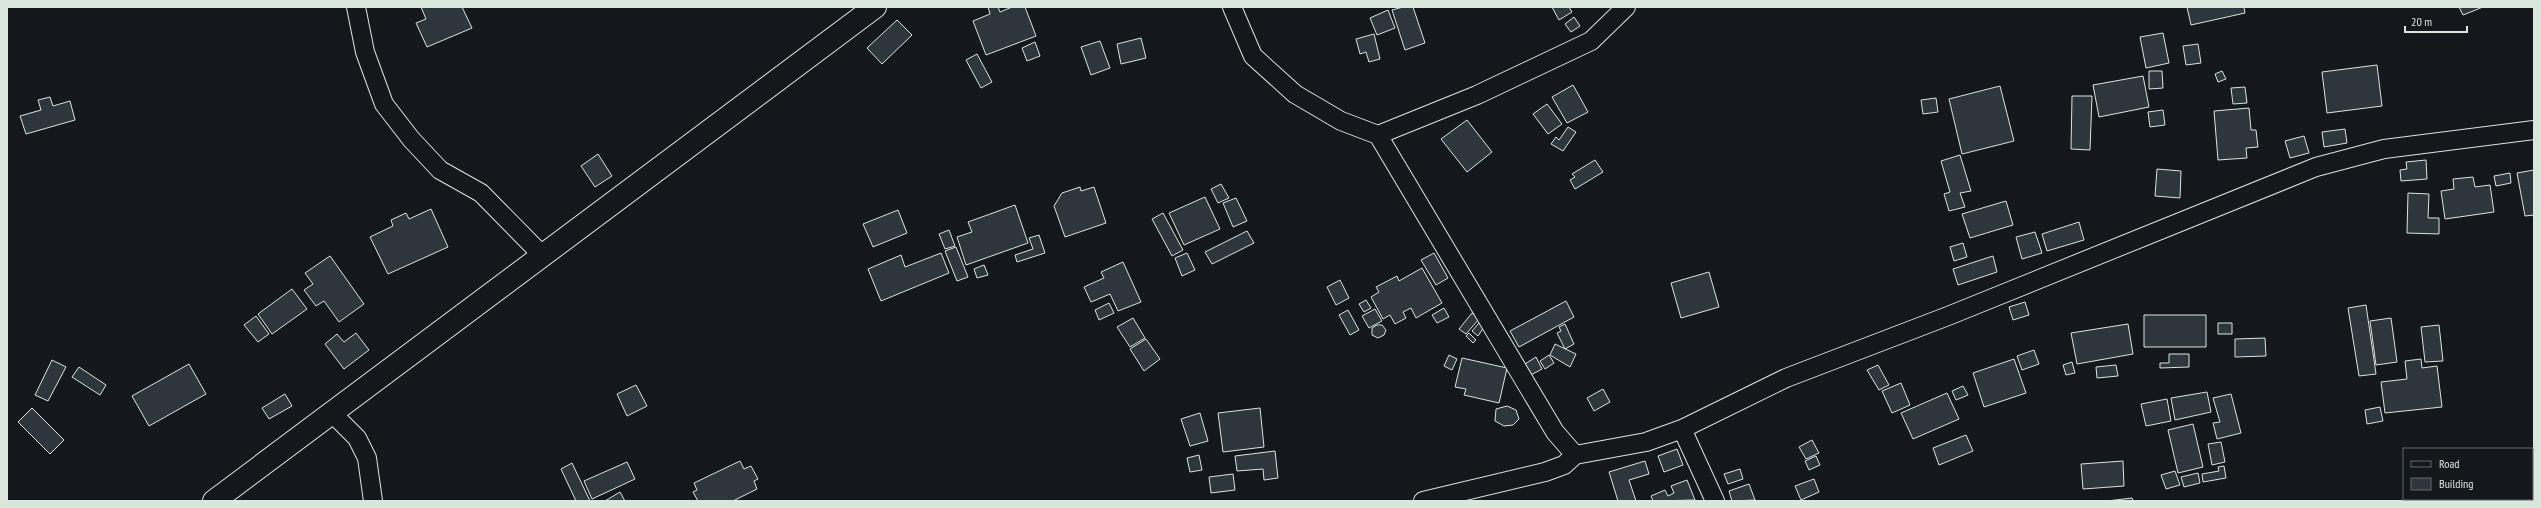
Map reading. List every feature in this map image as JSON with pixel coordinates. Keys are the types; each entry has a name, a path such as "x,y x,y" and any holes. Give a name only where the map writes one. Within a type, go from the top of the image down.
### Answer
{"street":[{"path":"356,7 365,52 384,104 411,139 440,170 481,193 542,255"},
{"path":"214,501 331,412 875,7"},
{"path":"1232,7 1253,56 1295,94 1341,121 1378,136 1555,432 1575,455"},
{"path":"1378,136 1477,95 1591,41 1626,7"},
{"path":"1423,501 1545,472 1564,465 1575,455 1646,442 1682,429 1786,378 1956,313 2316,167 2384,150 2534,130"},
{"path":"331,412 357,438 367,458 373,501"},
{"path":"1682,429 1715,501"}],"building":[{"path":"421,7 462,7 472,28 427,47 416,23 426,19"},
{"path":"988,7 998,7 1000,12 1012,7 1025,7 1036,36 986,55 973,21 990,14"},
{"path":"1403,7 1413,7 1425,43 1405,50 1392,10"},
{"path":"1552,7 1569,7 1572,12 1559,20"},
{"path":"2187,7 2244,7 2245,13 2191,25"},
{"path":"2459,7 2483,7 2463,15"},
{"path":"1388,10 1395,28 1377,35 1370,18"},
{"path":"1574,17 1580,26 1571,32 1565,24"},
{"path":"897,20 912,35 882,64 867,48"},
{"path":"2163,33 2169,63 2146,68 2140,37"},
{"path":"1374,34 1380,59 1369,62 1366,52 1360,54 1356,39"},
{"path":"1141,38 1146,58 1121,64 1117,44"},
{"path":"1100,41 1110,68 1091,75 1081,47"},
{"path":"1035,42 1040,56 1027,61 1022,48"},
{"path":"2198,44 2201,63 2186,65 2183,46"},
{"path":"977,54 992,82 981,88 966,60"},
{"path":"2377,65 2382,106 2327,113 2322,72"},
{"path":"2149,71 2162,71 2163,88 2149,89"},
{"path":"2222,71 2226,79 2218,82 2215,74"},
{"path":"2143,76 2149,107 2099,117 2093,85"},
{"path":"1573,85 1588,112 1567,123 1552,97"},
{"path":"2000,86 2014,141 1962,154 1949,99"},
{"path":"2245,87 2247,103 2233,104 2231,88"},
{"path":"2072,96 2092,96 2090,150 2071,149"},
{"path":"50,97 53,106 70,101 75,120 26,134 20,116 41,110 38,100"},
{"path":"1936,98 1938,112 1923,114 1921,100"},
{"path":"1547,104 1562,124 1548,134 1533,114"},
{"path":"2249,108 2251,130 2256,130 2258,147 2246,148 2247,158 2218,160 2214,111"},
{"path":"2163,110 2165,125 2150,127 2148,112"},
{"path":"1467,120 1492,152 1467,172 1441,139"},
{"path":"1568,127 1576,132 1563,151 1551,144 1556,137 1559,140"},
{"path":"2345,129 2347,143 2324,147 2322,132"},
{"path":"2304,136 2309,153 2290,158 2285,141"},
{"path":"598,154 612,176 595,187 581,166"},
{"path":"1960,155 1971,191 1960,193 1965,207 1949,211 1944,194 1950,192 1941,161"},
{"path":"1595,160 1603,172 1575,189 1570,180 1575,177 1572,174"},
{"path":"2426,160 2427,179 2401,181 2400,170 2407,169 2406,162"},
{"path":"2157,169 2181,171 2180,198 2155,196"},
{"path":"2534,170 2534,215 2525,216 2517,173"},
{"path":"2510,173 2511,183 2496,186 2494,176"},
{"path":"2473,177 2475,187 2490,185 2494,212 2445,219 2441,191 2454,189 2453,179"},
{"path":"1221,184 1229,198 1218,203 1211,189"},
{"path":"1080,187 1081,191 1094,187 1106,223 1065,237 1054,206 1062,193"},
{"path":"2408,193 2429,194 2428,218 2439,218 2439,234 2407,233"},
{"path":"1205,197 1220,229 1184,245 1169,213"},
{"path":"1236,198 1247,221 1233,227 1223,203"},
{"path":"2006,201 2013,225 1970,238 1962,214"},
{"path":"1015,205 1028,243 966,265 957,237 972,232 968,222"},
{"path":"431,209 448,247 388,274 370,237 393,226 391,220 406,213 409,219"},
{"path":"898,210 907,233 873,247 863,224"},
{"path":"1163,213 1183,250 1172,256 1152,219"},
{"path":"2079,222 2084,240 2047,251 2042,234"},
{"path":"949,230 955,246 945,249 939,234"},
{"path":"1247,231 1254,243 1212,264 1205,252"},
{"path":"2035,232 2042,253 2022,259 2016,237"},
{"path":"1039,235 1045,253 1017,262 1015,255 1033,249 1029,238"},
{"path":"1963,243 1967,257 1954,261 1950,247"},
{"path":"956,247 968,277 957,281 945,251"},
{"path":"941,253 949,273 881,301 868,269 901,255 905,267"},
{"path":"1187,253 1195,270 1182,276 1175,258"},
{"path":"1434,253 1448,278 1436,285 1421,260"},
{"path":"330,256 364,304 339,322 324,301 316,306 304,290 313,284 305,273"},
{"path":"1993,256 1997,272 1958,285 1953,269"},
{"path":"1123,262 1141,302 1118,311 1110,294 1091,302 1084,287 1104,278 1101,272"},
{"path":"984,265 988,275 977,278 974,269"},
{"path":"1422,268 1442,303 1416,318 1411,308 1403,312 1406,318 1395,324 1390,315 1383,319 1371,297 1379,292 1376,287 1397,276 1399,281"},
{"path":"1709,272 1719,307 1681,318 1671,283"},
{"path":"1340,280 1349,298 1336,305 1327,287"},
{"path":"292,289 307,309 272,334 258,314"},
{"path":"1366,300 1371,308 1364,312 1359,304"},
{"path":"1566,301 1574,317 1519,347 1510,331"},
{"path":"2025,302 2029,315 2013,320 2009,307"},
{"path":"1109,303 1114,313 1099,320 1095,310"},
{"path":"2366,305 2376,374 2359,376 2348,308"},
{"path":"1444,308 1449,317 1437,323 1432,315"},
{"path":"1375,309 1382,321 1369,328 1362,316"},
{"path":"1348,310 1359,330 1350,335 1339,315"},
{"path":"1472,313 1479,319 1466,334 1459,329"},
{"path":"2144,315 2206,315 2206,347 2144,347"},
{"path":"256,316 269,334 258,342 244,325"},
{"path":"1133,318 1145,338 1130,347 1117,327"},
{"path":"2391,318 2397,362 2376,365 2370,321"},
{"path":"1479,323 1484,327 1478,336 1472,331"},
{"path":"2218,323 2232,323 2232,334 2218,334"},
{"path":"1565,324 1574,344 1565,349 1557,333 1561,331 1559,327"},
{"path":"2128,324 2133,354 2077,364 2071,333"},
{"path":"1377,325 1382,325 1386,330 1384,335 1378,338 1372,335 1372,328"},
{"path":"2439,325 2443,361 2425,362 2421,327"},
{"path":"356,333 369,350 344,369 325,344 337,334 344,342"},
{"path":"1469,333 1476,340 1473,343 1466,336"},
{"path":"2265,338 2266,356 2235,357 2235,339"},
{"path":"1146,339 1160,359 1144,371 1130,349"},
{"path":"1555,344 1576,354 1570,367 1550,355"},
{"path":"2034,350 2039,364 2022,370 2017,356"},
{"path":"2169,354 2189,354 2189,367 2160,368 2160,363 2169,363"},
{"path":"1449,355 1457,359 1452,370 1444,366"},
{"path":"1549,355 1554,363 1545,369 1540,361"},
{"path":"1536,357 1542,369 1531,375 1525,364"},
{"path":"1462,358 1507,368 1499,403 1464,395 1466,389 1455,387"},
{"path":"2014,359 2026,393 1984,407 1973,373"},
{"path":"2421,359 2422,368 2437,366 2442,407 2385,413 2381,382 2407,379 2405,361"},
{"path":"52,360 66,367 48,401 35,395"},
{"path":"2072,362 2075,373 2066,375 2063,365"},
{"path":"189,364 206,394 149,426 132,396"},
{"path":"1878,365 1889,385 1879,390 1867,370"},
{"path":"2116,365 2118,376 2097,378 2096,367"},
{"path":"79,367 106,385 100,395 72,377"},
{"path":"1901,383 1910,405 1892,413 1882,391"},
{"path":"636,385 647,406 627,416 617,394"},
{"path":"1963,386 1968,395 1956,400 1952,391"},
{"path":"1603,389 1610,402 1594,411 1587,398"},
{"path":"2207,392 2211,412 2175,420 2171,398"},
{"path":"1947,393 1959,419 1913,439 1901,413"},
{"path":"285,394 292,406 269,419 262,408"},
{"path":"2231,394 2241,433 2217,439 2213,423 2220,422 2213,398"},
{"path":"2167,399 2171,421 2146,426 2141,404"},
{"path":"1507,406 1516,410 1519,419 1513,425 1504,426 1495,421 1496,409"},
{"path":"2380,407 2383,421 2367,424 2365,410"},
{"path":"32,408 64,440 50,454 18,422"},
{"path":"1260,408 1264,447 1223,452 1218,413"},
{"path":"1200,413 1208,441 1190,446 1181,419"},
{"path":"2193,424 2203,467 2178,473 2168,430"},
{"path":"1966,435 1973,451 1939,465 1933,448"},
{"path":"1812,440 1819,453 1806,459 1799,447"},
{"path":"2221,442 2225,462 2212,465 2208,444"},
{"path":"1677,449 1683,465 1664,472 1658,456"},
{"path":"1275,451 1278,478 1264,480 1263,469 1237,471 1235,456"},
{"path":"1199,455 1202,470 1190,472 1187,458"},
{"path":"1816,456 1820,465 1809,470 1805,461"},
{"path":"740,461 744,469 751,466 758,479 754,481 757,489 733,501 698,501 693,492 697,490 694,483"},
{"path":"1645,461 1649,474 1629,480 1636,501 1618,501 1609,472"},
{"path":"2123,461 2124,486 2083,489 2081,464"},
{"path":"627,462 635,479 592,499 584,481"},
{"path":"572,463 590,501 576,501 561,469"},
{"path":"2224,466 2226,478 2203,482 2202,474 2219,471 2218,467"},
{"path":"1740,469 1743,479 1728,484 1724,474"},
{"path":"2175,471 2180,485 2166,489 2161,475"},
{"path":"2198,473 2200,483 2184,487 2181,477"},
{"path":"1233,474 1235,490 1211,493 1209,477"},
{"path":"1814,479 1819,492 1801,500 1795,486"},
{"path":"1687,480 1695,500 1653,501 1651,496 1665,490 1668,496 1674,493 1671,486"},
{"path":"1749,484 1755,500 1732,501 1729,491"},
{"path":"620,492 625,501 605,501"},
{"path":"2132,498 2133,501 2107,501"}]}
